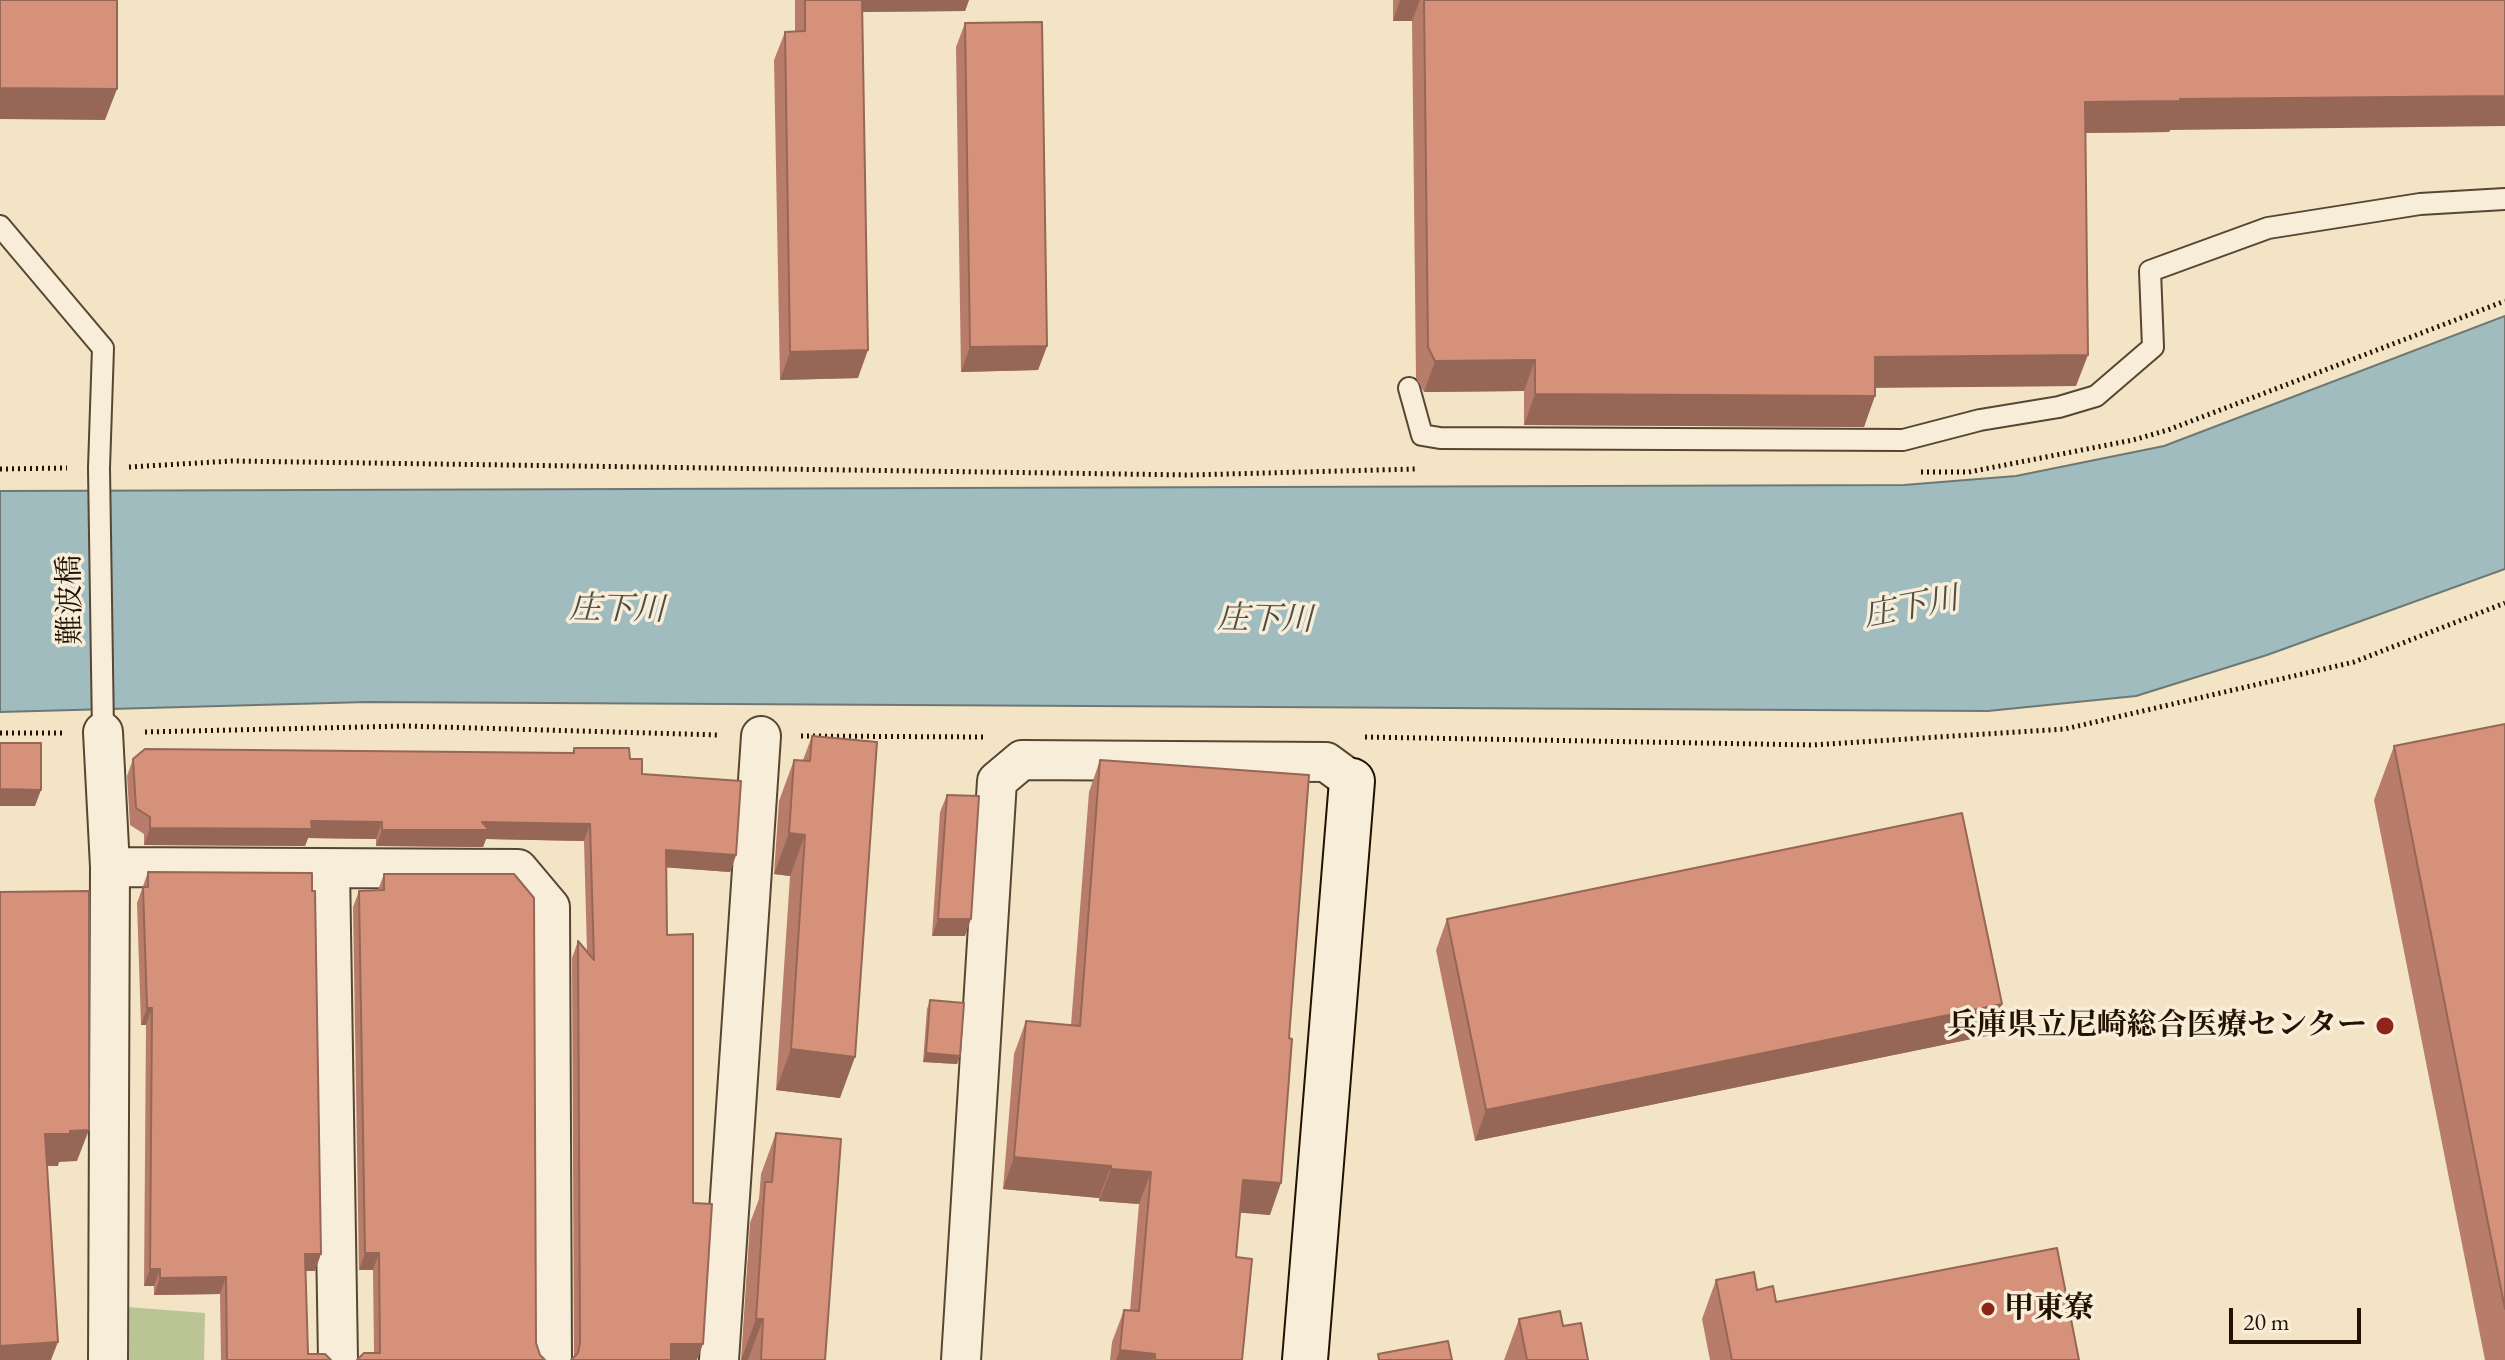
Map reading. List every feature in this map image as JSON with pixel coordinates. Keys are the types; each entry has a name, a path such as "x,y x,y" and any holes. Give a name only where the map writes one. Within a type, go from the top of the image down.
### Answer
{"street":[{"path":"103,732 110,867 108,1360"},
{"path":"719,1360 761,736"},
{"path":"961,1360 997,781 1022,760 1326,762 1352,781 1305,1360"},
{"path":"110,867 518,869 550,907 552,1360"},
{"path":"330,869 338,1360"}],"lane":[{"path":"1409,388 1422,435 1440,438 1903,440 1921,437 1980,420 2059,407 2096,396 2153,347 2150,271 2268,228 2420,204 2505,199"},
{"name":"難波橋","path":"0,226 103,348 99,468 103,732"}],"path":[{"path":"1906,471 1969,472 2133,440 2168,430 2505,301"},
{"path":"0,469 99,468 232,461 1190,475 1416,469"},
{"path":"0,733 103,732"}],"green space":[{"path":"127,1307 205,1313 204,1360 127,1360"}],"water":[{"name":"庄下川","path":"2505,316 2505,569 2267,655 2136,696 1988,711 367,702 0,712 0,491 1904,485 2016,476 2164,446"}],"building":[{"path":"0,0 117,0 117,89 0,88"},
{"path":"805,0 862,0 868,350 790,352 785,32 805,31"},
{"path":"1424,0 2505,0 2505,96 2085,102 2088,355 1875,357 1875,396 1535,394 1535,360 1435,361 1428,347"},
{"path":"1042,22 1047,346 970,347 965,23"},
{"path":"2505,724 2505,1309 2394,746"},
{"path":"812,736 877,742 855,1057 791,1049 805,835 789,833 794,760 810,761"},
{"path":"0,743 41,743 41,790 0,789"},
{"path":"574,748 629,748 630,759 642,759 642,774 741,781 736,855 666,850 667,935 693,934 693,1203 712,1204 703,1344 671,1344 671,1360 571,1360 578,1353 580,1343 578,941 594,960 590,824 482,822 489,830 382,830 382,822 311,821 312,829 150,828 150,817 136,808 133,759 145,749 574,753"},
{"path":"1100,760 1309,775 1281,1183 1243,1180 1236,1257 1252,1259 1242,1360 1155,1360 1155,1354 1120,1350 1124,1310 1139,1311 1151,1172 1014,1157 1026,1021 1080,1026"},
{"path":"947,795 979,796 971,919 938,919"},
{"path":"1962,813 2002,1004 1486,1110 1447,919"},
{"path":"148,872 312,873 312,891 315,891 321,1254 305,1254 308,1354 325,1354 331,1360 227,1360 226,1277 160,1278 160,1269 150,1269 152,1008 147,1008 143,887 148,887"},
{"path":"384,874 514,874 534,898 536,1343 545,1360 357,1360 364,1353 380,1353 379,1253 365,1253 359,891 384,890"},
{"path":"89,891 89,1130 45,1134 58,1342 0,1346 0,892"},
{"path":"930,1000 964,1003 960,1056 926,1053"},
{"path":"776,1133 841,1139 825,1360 761,1360 763,1319 756,1319 765,1182 772,1182"},
{"path":"2057,1248 2079,1360 1732,1360 1716,1280 1754,1272 1757,1290 1773,1286 1776,1302"},
{"path":"1560,1311 1563,1326 1581,1323 1588,1360 1527,1360 1519,1319"},
{"path":"1448,1341 1452,1360 1379,1360 1378,1354"}],"place":[{"name":"兵庫県立尼崎総合医療センター","path":"2385,1026"},
{"name":"甲東寮","path":"1988,1309"}]}
